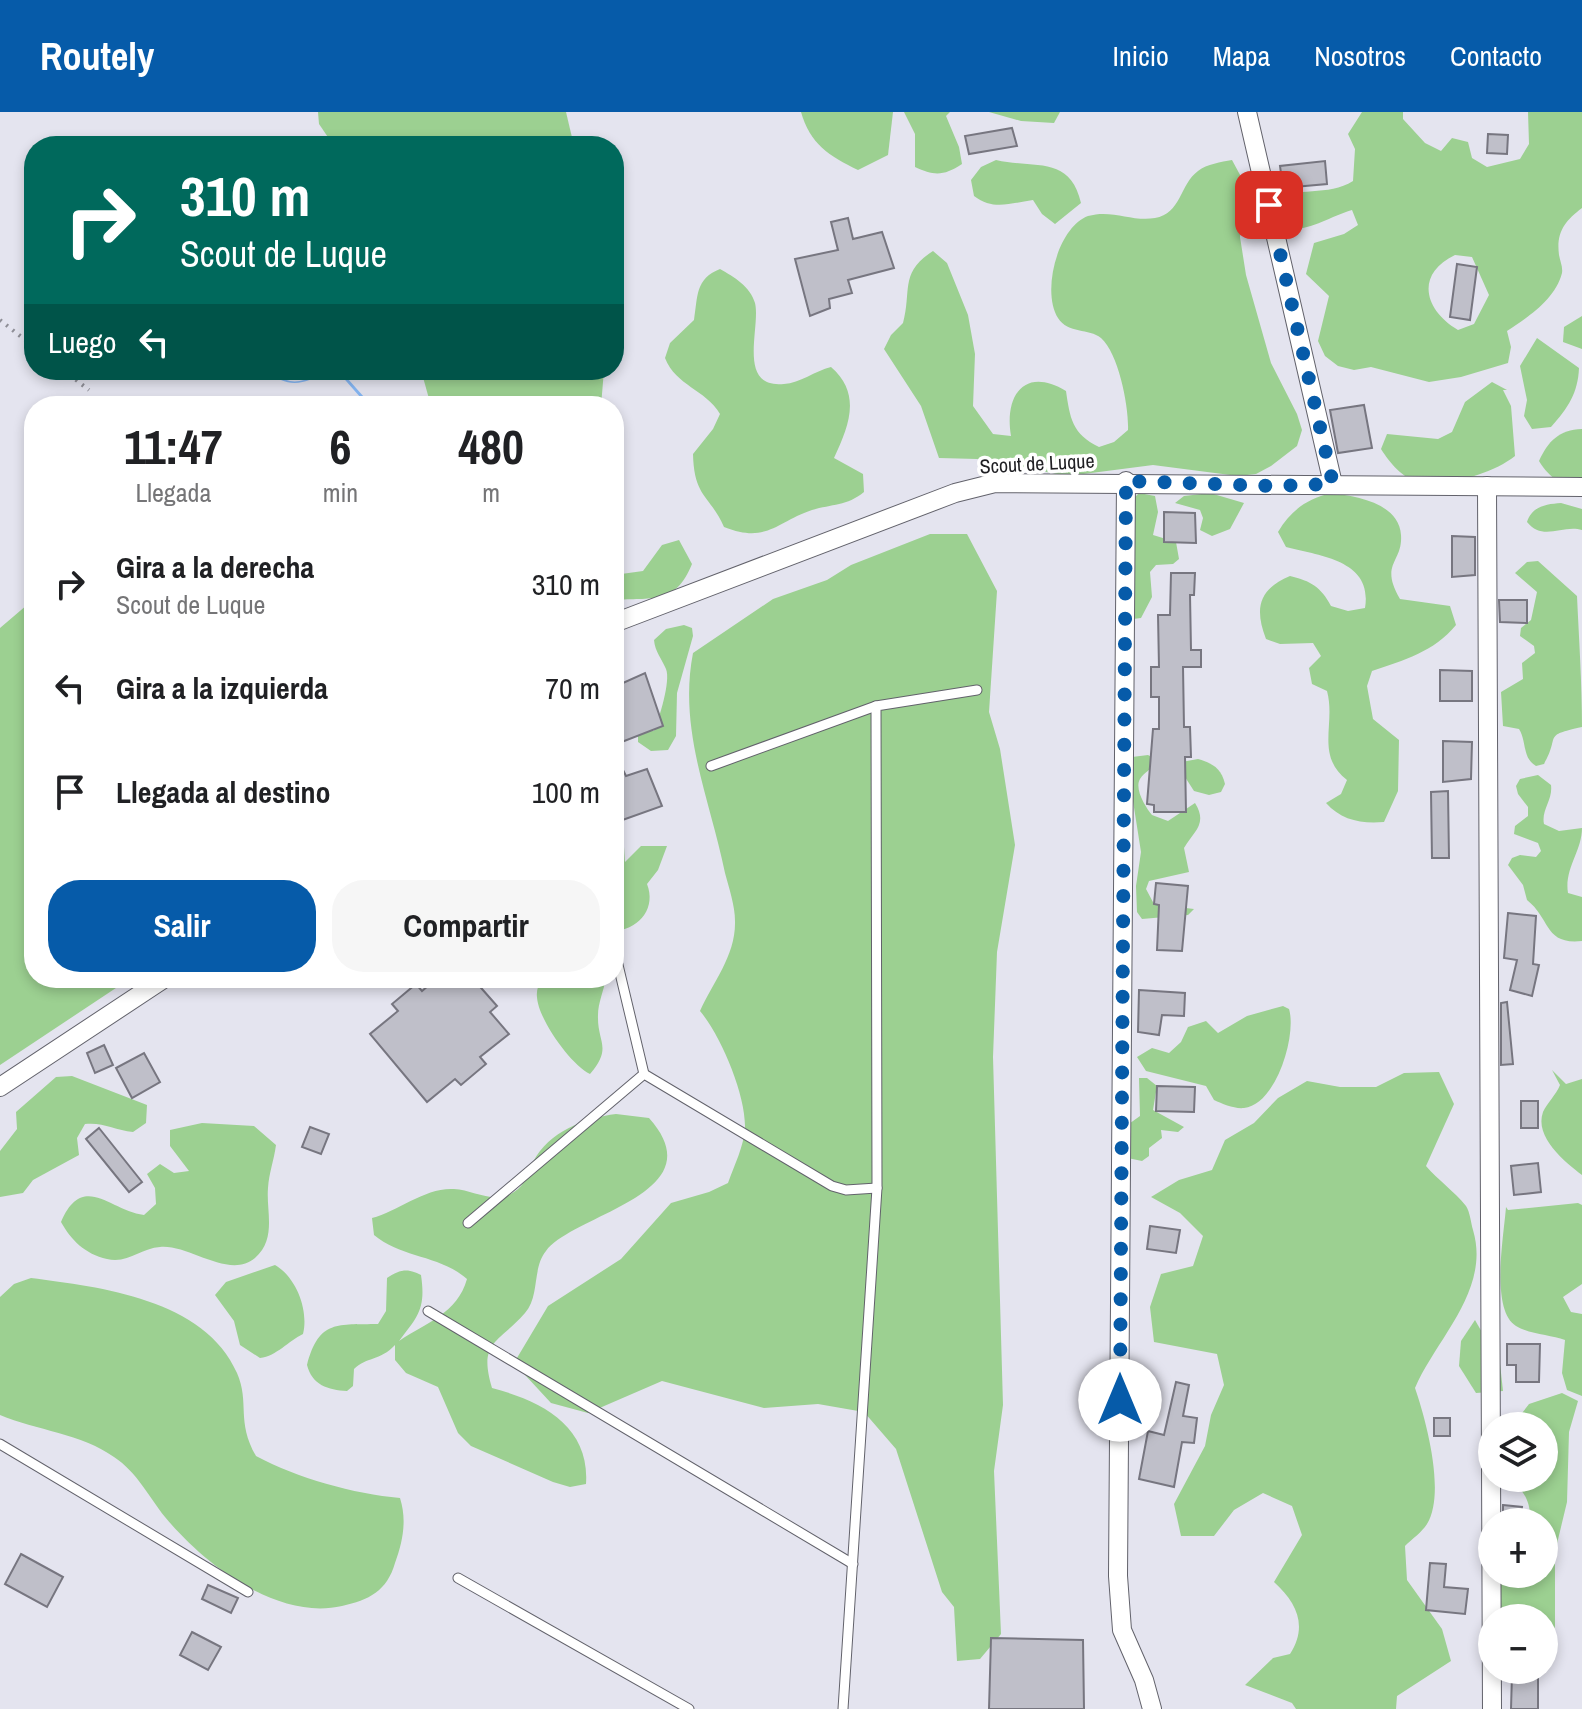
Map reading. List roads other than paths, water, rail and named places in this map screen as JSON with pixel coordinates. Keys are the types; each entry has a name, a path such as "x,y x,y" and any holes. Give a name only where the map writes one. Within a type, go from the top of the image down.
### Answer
{"street":[{"path":"1247,112 1333,484"},
{"path":"1126,481 1119,1605 1122,1630 1144,1680 1152,1709"},
{"name":"Scout de Luque","path":"624,619 977,486 1126,481 1273,486 1582,487"},
{"path":"1487,486 1492,1709"},
{"path":"0,1087 150,988"}],"lane":[{"path":"711,766 876,706 977,690"},
{"path":"843,1709 877,1188 876,706"},
{"path":"624,988 644,1074 832,1186 877,1188"},
{"path":"468,1223 644,1074"},
{"path":"428,1311 853,1564"},
{"path":"0,1444 248,1592"},
{"path":"458,1578 689,1709"}],"water":[{"path":"282,380 309,380 304,382"},
{"path":"345,380 349,380 363,396 359,396"}]}
